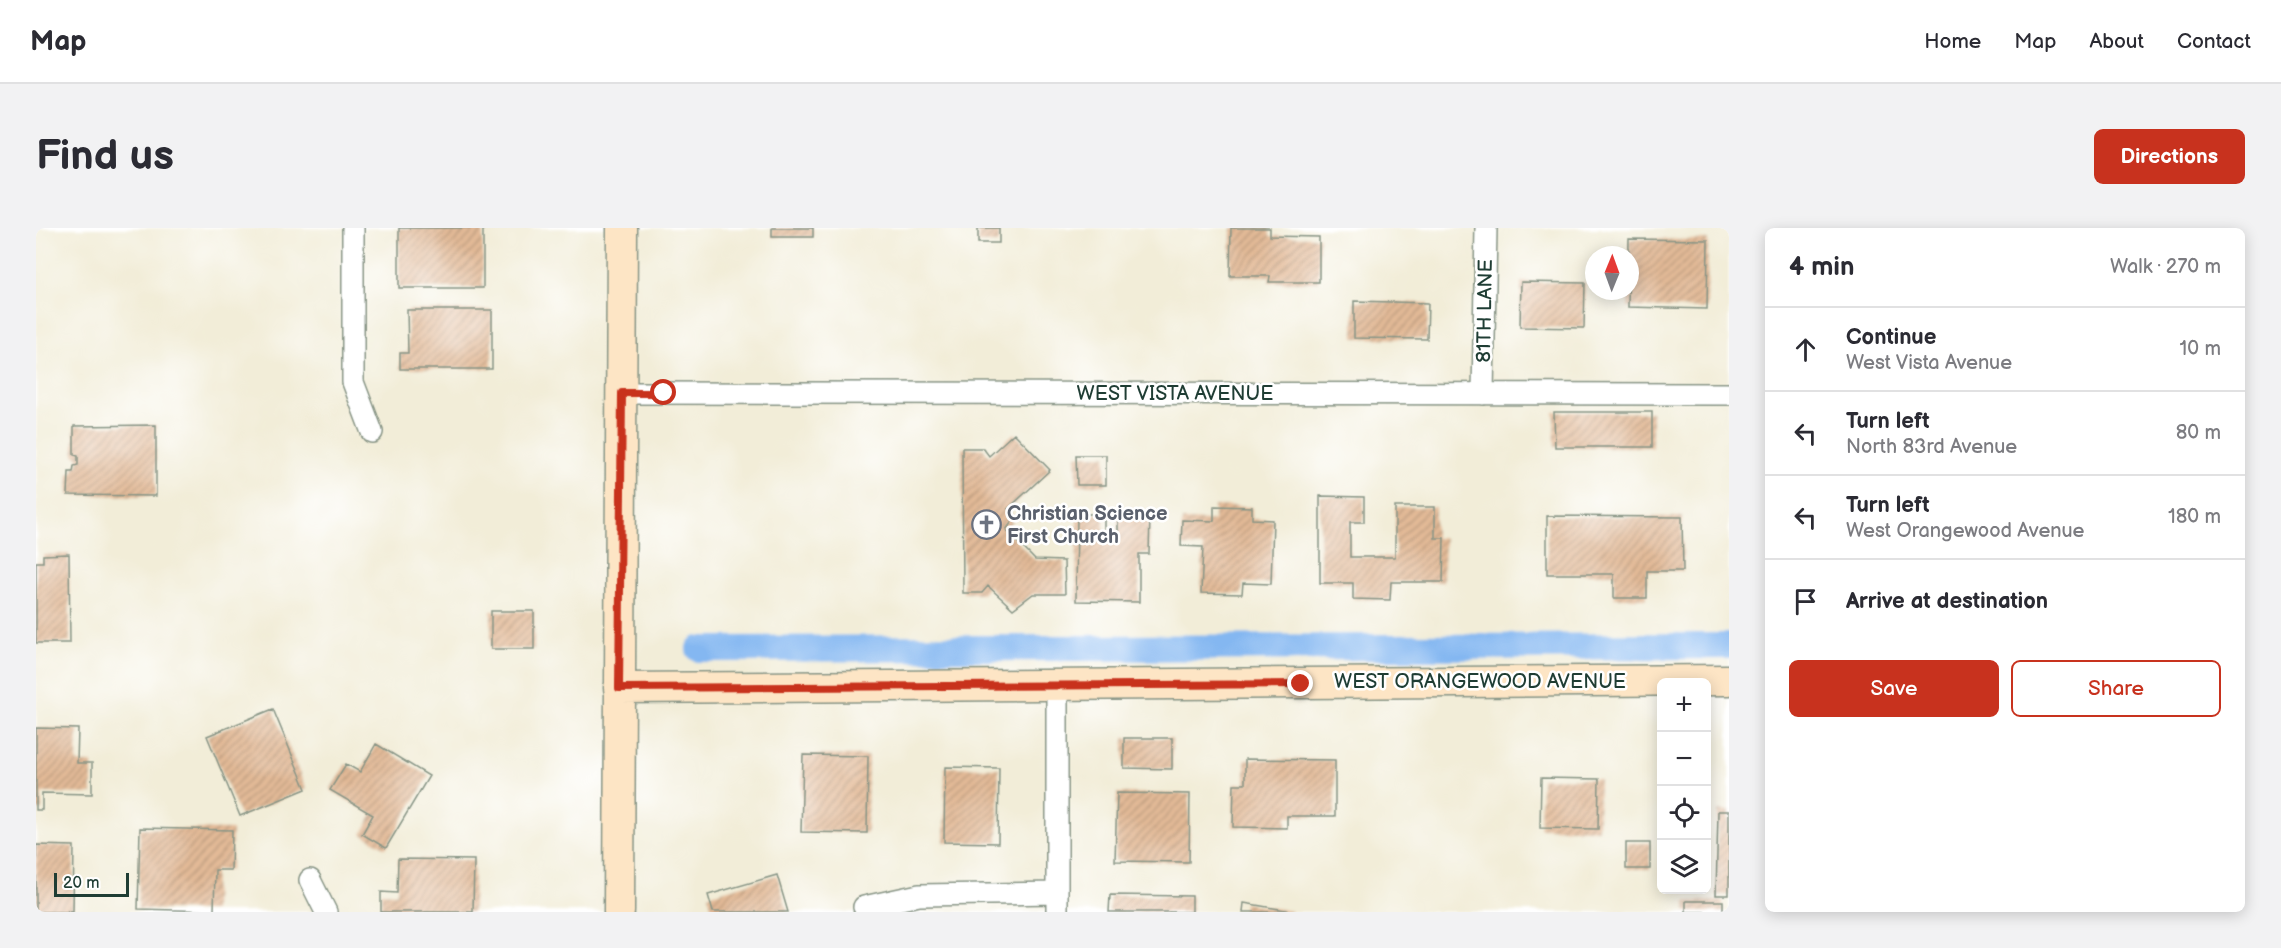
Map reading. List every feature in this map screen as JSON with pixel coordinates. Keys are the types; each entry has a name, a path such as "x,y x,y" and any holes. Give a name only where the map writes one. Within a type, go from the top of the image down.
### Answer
{"street":[{"path":"353,228 353,382 372,432"},
{"path":"619,912 622,228"},
{"name":"81TH LANE","path":"1483,394 1486,228"},
{"name":"WEST VISTA AVENUE","path":"622,393 1729,394"},
{"name":"WEST ORANGEWOOD AVENUE","path":"619,688 1729,680"},
{"path":"864,908 919,895 1057,903 1057,686"},
{"path":"310,880 326,912"}],"building":[{"path":"399,228 483,228 483,288 399,288"},
{"path":"772,228 813,228 813,237 772,237"},
{"path":"978,228 999,228 999,243 978,243"},
{"path":"1231,228 1270,228 1270,236 1319,237 1319,282 1269,282 1270,276 1230,276"},
{"path":"1629,239 1708,240 1707,309 1628,307 1628,300 1639,300 1639,246 1629,246"},
{"path":"1521,282 1585,283 1584,328 1520,327"},
{"path":"1354,301 1428,303 1427,339 1354,338"},
{"path":"407,310 492,310 492,369 400,369 400,353 408,353"},
{"path":"1554,412 1652,412 1652,447 1555,447"},
{"path":"156,425 156,496 68,495 69,472 73,472 74,466 78,465 78,456 74,455 74,426"},
{"name":"Christian Science First Church","path":"1014,433 1050,470 1008,509 1014,519 1006,530 1035,560 1064,561 1065,594 1033,594 1013,609 988,586 982,593 963,593 962,448 983,448 989,456"},
{"path":"1076,455 1106,455 1106,485 1077,485"},
{"path":"1320,496 1364,497 1364,522 1350,522 1350,557 1395,557 1395,507 1435,507 1435,538 1444,538 1443,582 1391,582 1390,600 1353,599 1353,583 1320,583"},
{"path":"1214,506 1252,507 1252,519 1273,520 1271,584 1243,583 1242,594 1201,593 1203,547 1181,546 1182,520 1214,521"},
{"path":"1077,514 1104,514 1104,532 1118,532 1118,515 1150,515 1149,554 1139,554 1139,602 1076,601"},
{"path":"1547,516 1682,517 1683,571 1647,571 1647,598 1614,598 1614,574 1547,574"},
{"path":"69,554 70,643 36,643 36,562 43,562 43,555"},
{"path":"491,611 534,611 534,649 491,649"},
{"path":"273,709 306,789 240,816 207,736"},
{"path":"36,728 78,729 77,763 92,763 92,794 42,793 42,810 36,810"},
{"path":"1124,738 1172,738 1172,769 1124,768"},
{"path":"376,744 429,776 386,848 362,834 373,815 330,790 346,764 360,772"},
{"path":"803,755 868,756 867,833 801,832"},
{"path":"1245,759 1335,760 1335,816 1287,816 1287,828 1233,827 1234,784 1245,784"},
{"path":"945,767 999,768 998,843 944,842"},
{"path":"1541,778 1599,779 1598,829 1540,828"},
{"path":"1117,793 1190,794 1189,862 1115,861"},
{"path":"1718,811 1729,811 1729,895 1716,895"},
{"path":"140,828 232,830 231,870 215,870 214,911 138,909"},
{"path":"1626,843 1650,843 1650,869 1626,869"},
{"path":"36,845 74,846 73,912 36,912"},
{"path":"398,859 474,860 473,912 381,912 381,892 397,893"},
{"path":"777,875 788,912 713,912 708,895"},
{"path":"1110,895 1192,896 1192,912 1109,912"},
{"path":"1686,901 1723,901 1723,912 1686,912"},
{"path":"1244,903 1291,911 1291,912 1243,912"}],"waterway":[{"path":"699,649 1729,646"}],"place":[{"name":"Christian Science First Church","path":"986,525"}],"route":[{"path":"664,393 622,393 619,688 1301,684"}]}
